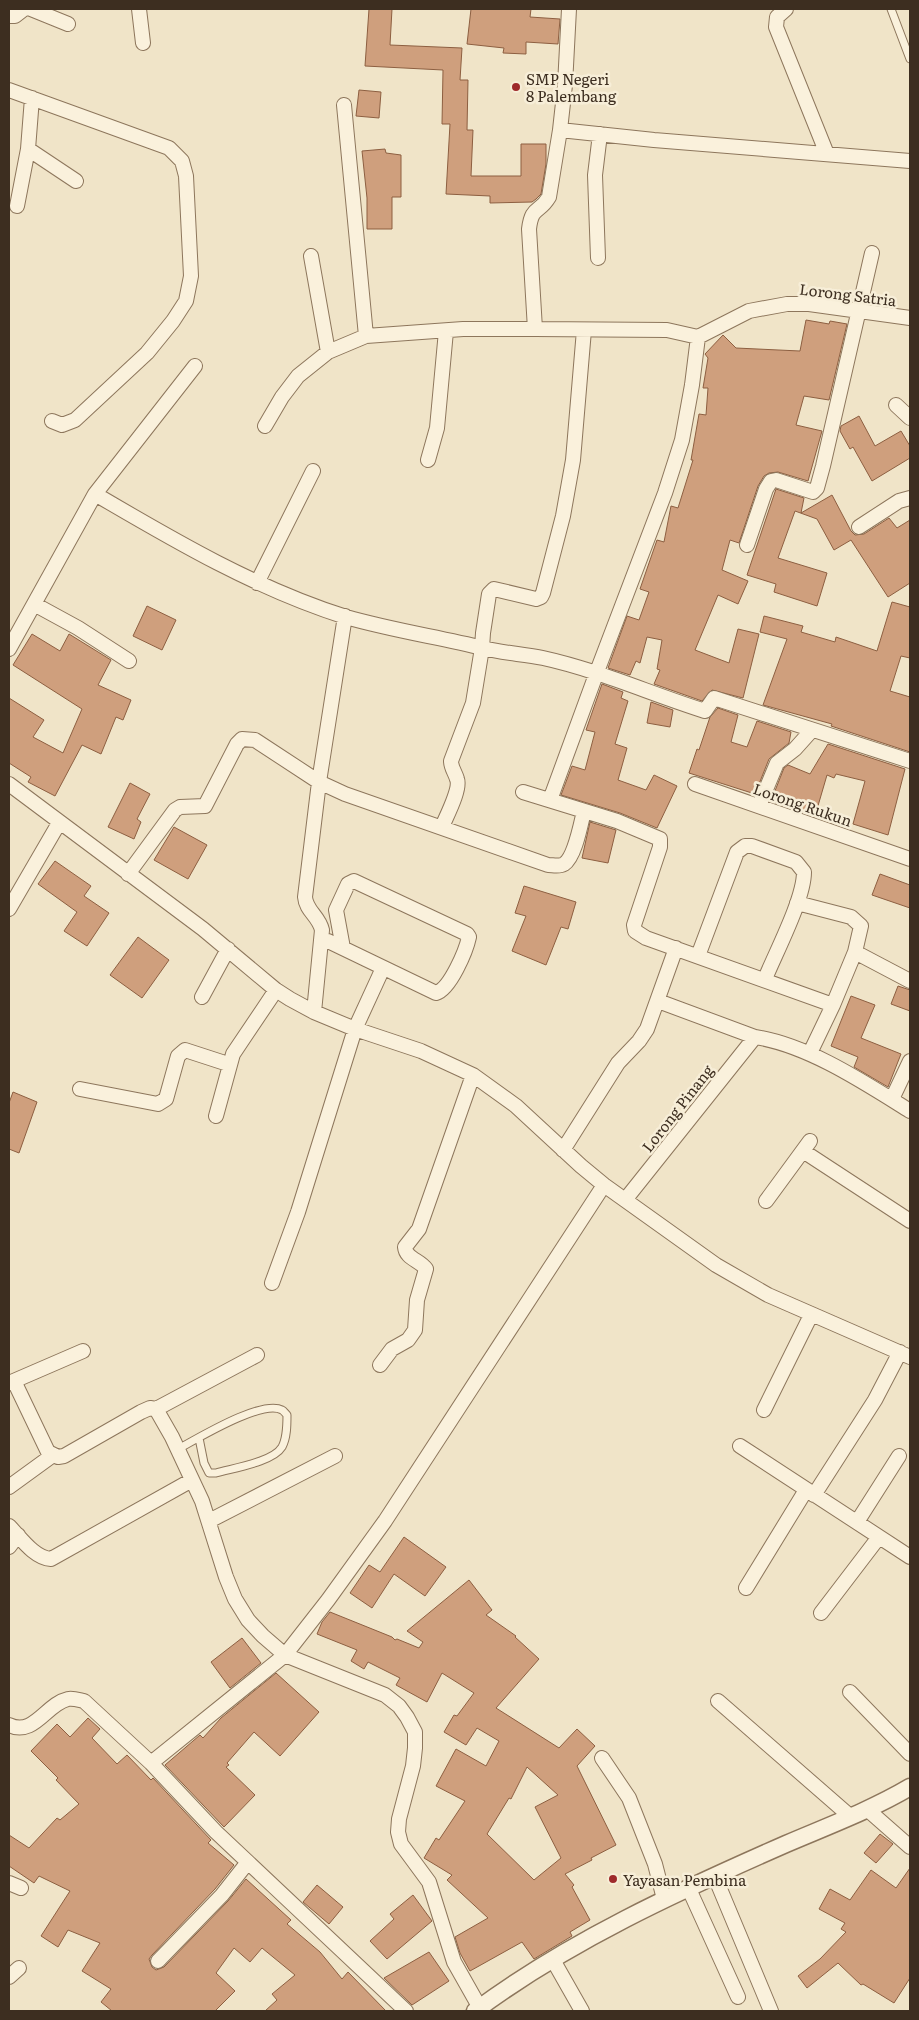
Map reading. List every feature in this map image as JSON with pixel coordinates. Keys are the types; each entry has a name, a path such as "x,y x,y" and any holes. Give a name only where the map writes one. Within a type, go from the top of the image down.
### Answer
{"street":[{"path":"9,16 15,16 24,9"},
{"path":"32,9 68,24"},
{"path":"139,9 143,43"},
{"path":"535,329 529,229 530,216 536,208 544,205 549,197 565,85 569,9"},
{"path":"786,9 777,17 776,26 827,154"},
{"path":"9,90 169,148 182,161 188,198 191,276 186,301 173,321 147,353 75,420 62,425 52,421"},
{"path":"17,206 28,149 32,98"},
{"path":"344,105 366,336"},
{"path":"560,130 910,161"},
{"path":"598,258 595,175 600,134"},
{"path":"28,149 76,181"},
{"path":"747,545 770,481 776,480 813,492 817,488 872,253"},
{"path":"311,256 328,352"},
{"name":"Lorong Satria","path":"698,336 749,311 787,304 809,304 910,318"},
{"path":"265,426 292,382 328,352 366,336 446,330 535,329 667,330 698,336 692,385 682,440 665,493 550,800"},
{"path":"428,460 437,428 446,330"},
{"path":"442,827 457,788 458,780 451,768 451,761 472,703 482,648 482,632 491,591 494,589 536,599 541,597 543,593 563,516 573,460 584,330"},
{"path":"9,649 95,494 196,366"},
{"path":"896,405 910,418"},
{"path":"257,583 313,471"},
{"path":"95,494 153,528 257,583 345,616 388,628 482,648 542,658 705,711 714,698 910,761"},
{"path":"859,527 893,505 910,498"},
{"path":"34,604 78,628 129,661"},
{"path":"314,1012 322,930 318,918 309,909 305,897 319,782 345,616"},
{"path":"759,806 777,763 795,749 812,730"},
{"path":"128,874 175,810 180,807 205,806 237,744 242,739 255,740 319,782 345,794 548,864 558,866 564,864 570,857 584,810"},
{"path":"9,784 228,949 276,990 314,1012 355,1029 421,1051 473,1075 516,1106 604,1185 716,1264 768,1295 905,1354 746,1588"},
{"name":"Lorong Rukun","path":"695,784 906,857"},
{"path":"523,792 617,821 660,839 660,847 634,925 638,934 833,1005"},
{"path":"9,909 59,823"},
{"path":"698,956 737,852 740,848 752,846 796,862 802,867 804,872 804,879 797,903 765,979"},
{"path":"328,941 429,992 440,992 444,989 459,964 469,937 467,934 354,881 348,884 336,910 343,948"},
{"path":"797,903 851,917 857,920 861,926 855,952 810,1054"},
{"path":"563,1150 618,1063 639,1041 647,1029 676,948"},
{"path":"202,997 228,949"},
{"path":"855,952 910,981"},
{"path":"272,1283 298,1212 355,1029 383,968"},
{"path":"216,1116 232,1054 276,990"},
{"path":"658,1001 755,1037 768,1039 810,1054 892,1099 910,1111"},
{"name":"Lorong Pinang","path":"625,1200 755,1037"},
{"path":"80,1088 158,1104 166,1099 178,1056 182,1051 185,1050 228,1064"},
{"path":"892,1099 910,1061"},
{"path":"380,1365 392,1348 408,1340 415,1330 418,1300 426,1269 422,1264 410,1257 405,1251 405,1247 419,1229 473,1075"},
{"path":"766,1201 807,1146 910,1220"},
{"path":"151,1763 285,1655 328,1600 387,1517 604,1185"},
{"path":"764,1410 811,1315"},
{"path":"83,1351 11,1382 41,1440 48,1452 53,1455 64,1456 141,1412 150,1408 156,1409 257,1355"},
{"path":"156,1409 178,1449 192,1480 209,1521 226,1577 235,1599 248,1620 285,1655 385,1695 399,1706 407,1717 415,1732 415,1748 413,1766 399,1819 398,1832 401,1844 429,1882 454,1962 478,2009 525,1976 664,1899 868,1810 910,1787"},
{"path":"740,1446 910,1557"},
{"path":"9,1487 53,1455"},
{"path":"209,1521 335,1456"},
{"path":"857,1522 899,1456"},
{"path":"13,1530 38,1555 51,1559 192,1480"},
{"path":"9,1547 13,1530"},
{"path":"822,1613 880,1537"},
{"path":"850,1692 910,1754"},
{"path":"9,1725 25,1728 55,1704 69,1699 84,1701 151,1763 216,1832 406,2011"},
{"path":"718,1701 851,1817"},
{"path":"602,1758 630,1798 655,1864 664,1899"},
{"path":"868,1810 910,1847"},
{"path":"158,1961 222,1896 248,1862"},
{"path":"716,1877 771,2011"},
{"path":"689,1889 738,1997"},
{"path":"554,1960 582,2011"}],"lane":[{"path":"891,9 910,59"},
{"path":"178,1449 199,1438 247,1413 272,1408 281,1409 287,1415 287,1428 282,1447 266,1460 216,1473 209,1472 204,1463 199,1438"}],"building":[{"path":"369,9 392,9 390,45 462,48 460,80 468,80 467,130 473,130 471,176 521,176 521,144 546,144 546,164 541,194 536,199 532,202 490,203 490,196 446,194 450,124 442,124 443,70 365,66"},
{"path":"471,9 531,9 530,17 560,19 558,44 526,42 526,54 503,53 504,48 467,44"},
{"path":"359,90 381,92 379,118 356,116"},
{"path":"385,149 386,153 401,155 401,197 392,197 392,229 367,229 367,198 362,151"},
{"path":"806,320 829,324 830,321 847,324 829,400 804,396 796,425 822,431 808,481 778,472 769,473 764,476 758,486 739,543 730,540 722,570 748,581 738,604 718,595 695,650 729,663 738,629 759,634 743,698 712,690 702,701 654,684 660,670 657,669 662,640 647,637 640,663 636,661 630,675 608,668 627,616 639,620 649,592 640,589 657,540 664,542 671,506 678,508 693,460 691,460 699,414 706,415 708,388 703,388 708,358 705,354 723,335 736,348 800,351"},
{"path":"859,416 875,446 901,431 910,446 910,458 872,481 853,447 850,449 840,431 841,426"},
{"path":"776,489 804,498 801,513 832,495 855,535 864,534 889,518 897,528 910,520 910,583 888,597 851,540 834,550 817,519 795,511 778,558 827,573 817,606 774,592 776,584 747,575"},
{"path":"892,602 910,607 910,658 901,656 890,691 910,697 910,752 831,726 832,724 763,705 787,639 760,632 764,616 803,626 801,632 835,642 836,637 877,651"},
{"path":"147,606 176,620 162,650 133,636"},
{"path":"32,634 60,651 69,634 111,660 98,685 131,700 123,720 116,717 101,754 82,745 55,796 28,782 31,777 9,763 9,698 44,720 33,737 63,753 82,709 13,665"},
{"path":"602,684 623,692 621,698 628,701 615,744 627,748 618,780 646,790 654,775 677,786 657,828 620,813 561,795 572,766 585,770 595,732 586,730"},
{"path":"651,702 673,710 670,727 647,723"},
{"path":"718,708 738,715 731,742 747,747 757,721 791,732 789,743 769,759 755,794 689,773 710,717"},
{"path":"828,744 905,769 888,835 853,824 865,781 836,774 834,778 827,775 815,816 771,801 784,768 788,765 810,774"},
{"path":"130,783 150,794 137,819 141,822 134,839 108,827"},
{"path":"590,822 616,830 608,863 582,858"},
{"path":"174,827 207,845 188,879 154,860"},
{"path":"55,861 91,886 84,896 109,913 87,946 64,931 77,912 38,884"},
{"path":"880,874 910,885 910,908 872,895"},
{"path":"524,886 576,902 568,929 561,927 546,965 512,951 526,916 515,913"},
{"path":"138,937 169,960 142,998 110,975"},
{"path":"898,986 910,990 910,1011 891,1004"},
{"path":"851,996 875,1005 861,1038 901,1054 888,1087 854,1067 858,1057 831,1046"},
{"path":"13,1092 37,1102 19,1153 9,1149 9,1103"},
{"path":"404,1537 446,1567 425,1596 394,1574 372,1608 350,1593 369,1565 380,1572"},
{"path":"469,1580 492,1610 486,1615 516,1636 539,1659 496,1708 559,1748 577,1729 595,1746 577,1766 616,1845 565,1874 574,1885 572,1887 590,1920 570,1932 572,1936 534,1959 522,1942 470,1971 460,1953 455,1937 488,1918 447,1880 452,1875 424,1858 436,1838 439,1840 465,1801 436,1786 456,1749 486,1766 499,1741 477,1728 466,1745 444,1732 454,1715 457,1716 474,1693 442,1673 427,1702 396,1685 400,1678 368,1662 364,1669 351,1661 357,1650 317,1634 322,1622 330,1612 392,1637 395,1640 397,1639 419,1648 423,1642 407,1631","holes":["527,1767 558,1795 535,1807 561,1858 534,1880 487,1834 509,1798 511,1799"]},
{"path":"242,1638 261,1663 230,1688 211,1662"},
{"path":"276,1673 319,1712 280,1756 254,1732 227,1763 229,1765 226,1767 255,1795 224,1827 165,1765 200,1735 203,1738 221,1718"},
{"path":"88,1718 100,1729 92,1738 117,1764 127,1755 151,1780 153,1778 211,1840 208,1843 234,1865 215,1889 152,1955 149,1959 152,1967 156,1970 164,1967 228,1901 246,1879 291,1920 287,1924 320,1952 342,1979 348,1972 386,2011 265,2011 277,2000 272,1994 295,1975 262,1948 250,1962 234,1948 216,1973 235,1991 215,2011 112,2011 101,2002 111,1989 82,1971 100,1943 68,1930 58,1947 41,1936 70,1891 39,1876 34,1883 9,1866 9,1835 29,1848 57,1818 60,1820 79,1804 56,1780 58,1778 31,1751 57,1724 70,1737"},
{"path":"880,1834 893,1844 876,1863 864,1853"},
{"path":"910,1868 910,1978 894,2003 863,1984 861,1985 838,1963 807,1988 798,1976 820,1959 846,1932 841,1929 845,1923 819,1909 830,1889 850,1900 871,1870 896,1888"},
{"path":"317,1885 343,1907 329,1924 303,1902"},
{"path":"413,1895 432,1921 387,1959 370,1941 394,1919 390,1914"},
{"path":"429,1952 449,1981 412,2005 384,1978"}],"place":[{"name":"SMP Negeri 8 Palembang","path":"516,87"},
{"name":"Yayasan Pembina","path":"613,1879"}]}
